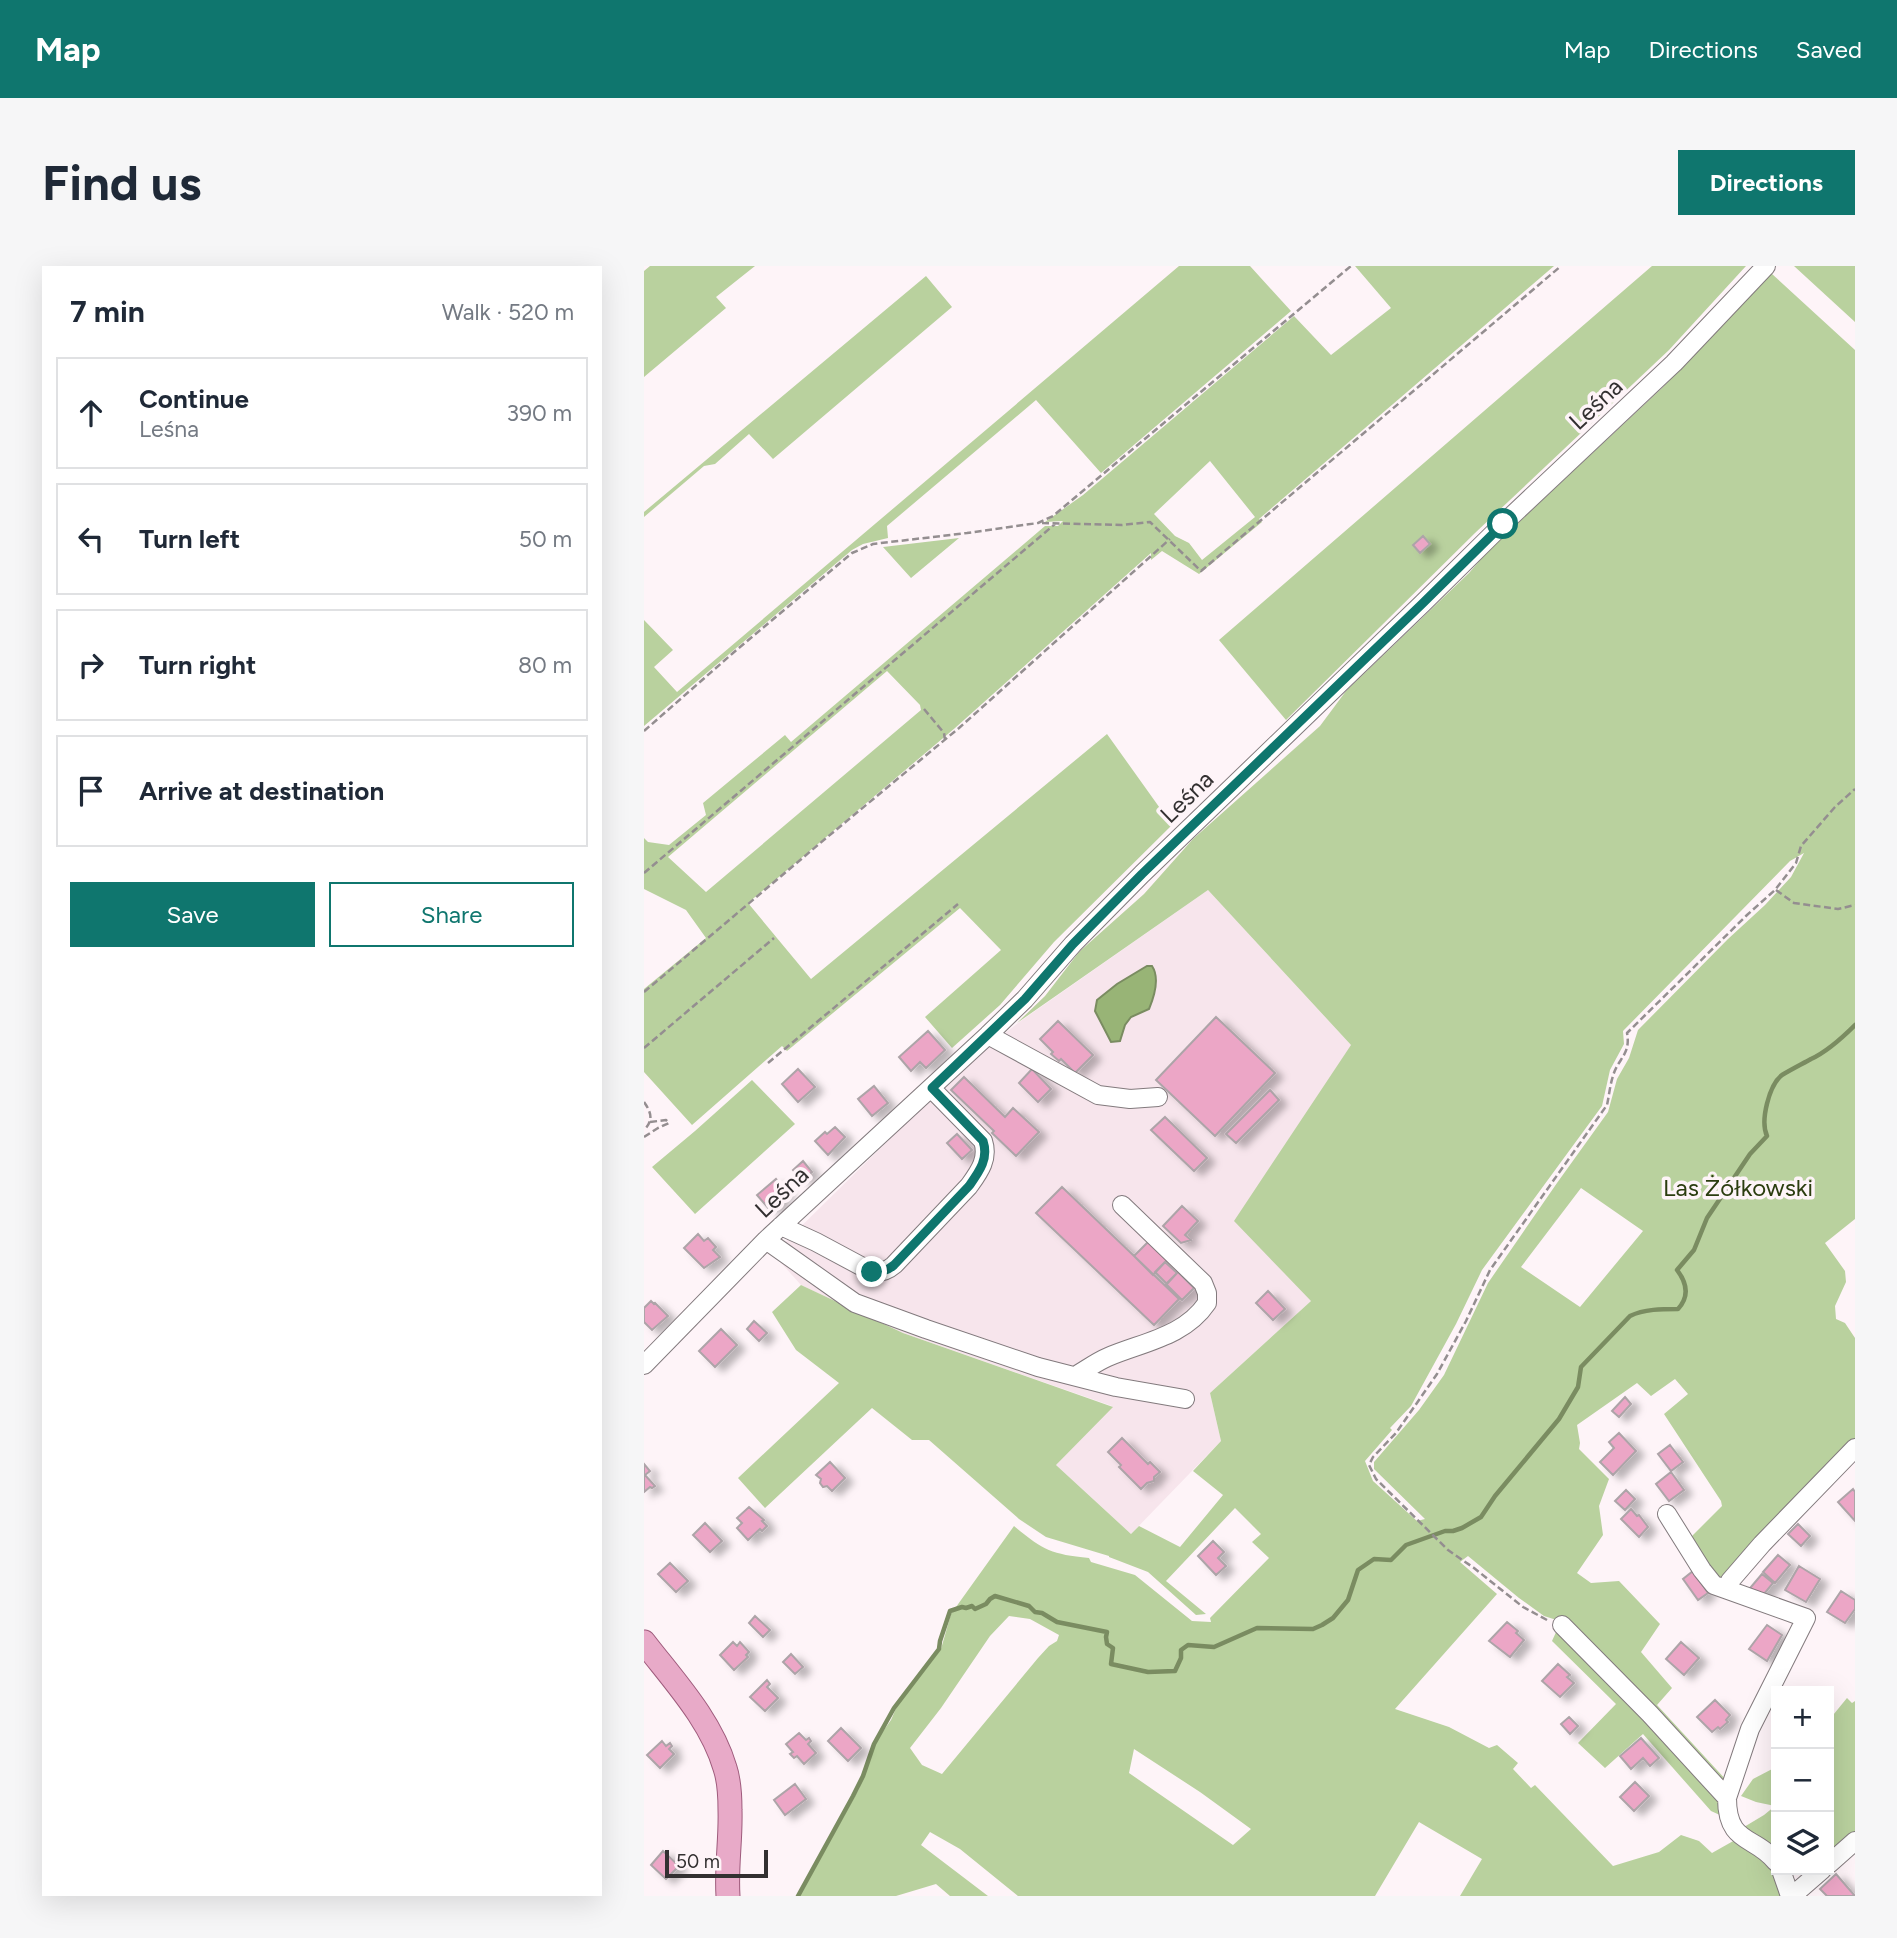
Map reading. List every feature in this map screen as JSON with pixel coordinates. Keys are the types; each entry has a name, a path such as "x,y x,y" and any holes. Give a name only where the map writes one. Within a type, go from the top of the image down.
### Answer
{"main road":[{"path":"644,1642 713,1736 726,1770 730,1811 728,1896"}],"street":[{"name":"Leśna","path":"644,1365 766,1240 989,1035 1142,874 1503,524 1665,372 1766,266"},
{"path":"989,1035 1098,1095 1129,1099 1157,1097"},
{"path":"781,1226 872,1272 881,1272 894,1265 969,1186 979,1173 985,1155 983,1141 932,1088"},
{"path":"1075,1377 1108,1357 1172,1334 1188,1323 1207,1303 1203,1283 1122,1205"},
{"path":"766,1240 855,1303 1038,1367 1116,1387 1185,1399"},
{"path":"1728,1590 1730,1581 1762,1544 1855,1448"},
{"path":"1667,1514 1714,1585 1806,1618 1750,1729 1727,1798 1727,1809 1736,1832 1771,1857"},
{"path":"1562,1626 1650,1714 1727,1798"},
{"path":"1834,1860 1855,1841"},
{"path":"1783,1875 1791,1896 1816,1875"}],"path":[{"path":"1038,523 1073,501 1351,266"},
{"path":"644,731 852,553 873,544 1038,523 1122,525 1145,521 1155,525 1201,570 1561,266"},
{"path":"644,873 1055,524"},
{"path":"644,992 945,740 1170,539"},
{"path":"924,709 944,733 945,740"},
{"path":"1562,1626 1522,1607 1448,1550 1376,1479 1369,1465 1373,1457 1396,1433 1437,1374 1490,1270 1607,1105 1613,1073 1624,1058 1629,1041 1627,1033 1775,890 1796,863 1801,846 1835,807 1855,789"},
{"path":"1775,890 1794,903 1838,909 1855,905"},
{"path":"768,1063 958,904"},
{"path":"644,1048 774,938"},
{"path":"644,1102 650,1111 650,1122 644,1129 649,1134"},
{"path":"644,1138 669,1122 650,1122"}],"shaded area":[{"path":"1208,890 1351,1045 1311,1301 1210,1393 1221,1441 1131,1534 1056,1465 1112,1406 903,1333 801,1285 773,1254 966,1064 1018,1023"},
{"path":"1147,966 1152,966 1156,982 1149,1009 1131,1017 1125,1025 1120,1041 1111,1042 1095,1011 1097,1000"}],"green space":[{"path":"650,266 755,266 716,297 726,308 644,377 644,271"},
{"path":"1179,266 1250,266 1291,311 1101,473 1036,400 887,526 888,538 863,544 852,550 644,726 644,620 673,650 654,667 677,692"},
{"path":"1355,266 1554,266 1259,519 1262,522 1199,574 1162,551 1151,560 1151,553 955,728 748,903 811,979 1107,734 1172,825 1054,942 1000,1005 952,1048 925,1017 1001,950 960,908 787,1051 782,1046 692,1125 644,1072 644,989 706,938 686,910 644,889 644,838 648,842 669,845 706,815 703,803 785,735 791,742 1045,526 1058,526 1063,521 1045,522 1083,495 1294,316 1331,355 1391,308","holes":["1210,461 1255,517 1202,560 1189,543 1175,536 1154,514","887,671 920,705 921,710 706,892 668,857"]},
{"path":"1652,266 1746,266 1669,350 1475,533 1286,720 1219,640"},
{"path":"1794,266 1855,266 1855,322"},
{"name":"Las Żółkowski","path":"1771,273 1855,350 1855,1219 1825,1243 1845,1271 1846,1282 1835,1306 1836,1319 1845,1323 1855,1338 1855,1439 1755,1544 1723,1584 1688,1540 1722,1506 1664,1414 1688,1394 1675,1379 1651,1396 1637,1383 1577,1425 1579,1449 1609,1479 1599,1506 1603,1535 1577,1573 1591,1583 1619,1581 1660,1624 1641,1652 1672,1688 1657,1705 1728,1782 1726,1789 1566,1623 1544,1616 1468,1556 1460,1562 1497,1594 1395,1709 1449,1727 1489,1748 1497,1745 1518,1763 1513,1769 1531,1788 1535,1785 1613,1866 1659,1852 1681,1835 1699,1841 1712,1853 1735,1840 1754,1850 1767,1862 1771,1868 1771,1875 1776,1876 1782,1896 1460,1896 1482,1859 1419,1822 1375,1896 1018,1896 960,1849 930,1832 921,1845 988,1896 950,1896 936,1884 896,1896 799,1896 859,1789 874,1744 891,1720 897,1706 941,1649 951,1614 1014,1526 1048,1550 1089,1558 1091,1562 1135,1575 1192,1621 1211,1622 1210,1618 1269,1558 1252,1542 1261,1534 1235,1508 1166,1581 1206,1614 1196,1615 1148,1572 1109,1556 1046,1537 1019,1519 929,1440 912,1440 872,1408 765,1508 738,1478 839,1383 796,1350 772,1312 801,1285 903,1333 1113,1407 1056,1465 1131,1534 1139,1526 1180,1547 1223,1495 1193,1471 1221,1441 1210,1393 1311,1301 1234,1221 1351,1045 1208,890 1017,1023 1045,996 1079,952 1144,894 1193,839 1320,726 1346,691 1469,573 1488,551 1663,387","holes":["1804,853 1791,877 1765,905 1638,1030 1629,1058 1617,1079 1608,1112 1488,1283 1444,1375 1419,1410 1374,1462 1374,1469 1425,1519 1417,1521 1373,1481 1365,1461 1411,1406 1482,1270 1602,1106 1610,1070 1624,1044 1623,1031 1790,861","1581,1188 1643,1231 1580,1307 1521,1267","1009,1616 1030,1619 1059,1635 1057,1641 1038,1658 942,1774 922,1765 910,1748 990,1636","1134,1749 1200,1792 1251,1829 1233,1845 1129,1773"]},
{"path":"926,276 952,307 773,459 749,434 715,464 704,466 644,517 644,512"},
{"path":"959,538 911,578 883,547"},
{"path":"752,1080 795,1124 695,1214 652,1167"},
{"path":"1557,1630 1562,1630 1721,1801 1722,1816 1711,1811 1643,1734 1605,1768 1578,1743 1616,1704 1552,1641"},
{"path":"1847,1698 1852,1703 1855,1701 1855,1834 1834,1854 1834,1749 1834,1714"},
{"path":"1771,1770 1771,1805 1741,1796 1753,1779"},
{"path":"1771,1809 1771,1851 1744,1827"}],"building":[{"path":"1423,536 1430,544 1420,553 1413,545"},
{"path":"1216,1017 1275,1073 1215,1136 1156,1080"},
{"path":"1058,1021 1093,1055 1075,1073 1061,1059 1059,1061 1051,1054 1053,1052 1040,1039"},
{"path":"928,1031 945,1050 926,1068 920,1062 911,1071 899,1057"},
{"path":"798,1069 815,1087 798,1102 782,1084"},
{"path":"1032,1069 1051,1089 1038,1102 1019,1083"},
{"path":"964,1077 1005,1117 1013,1108 1039,1132 1016,1156 951,1090"},
{"path":"874,1086 888,1103 872,1116 858,1099"},
{"path":"1270,1090 1279,1100 1236,1143 1226,1134"},
{"path":"1165,1117 1207,1158 1194,1171 1151,1130"},
{"path":"835,1127 845,1137 828,1155 815,1141"},
{"path":"957,1134 972,1150 962,1159 947,1143"},
{"path":"803,1161 812,1172 802,1180 793,1170"},
{"path":"776,1179 787,1191 778,1201 780,1204 769,1209 757,1195"},
{"path":"1062,1187 1179,1299 1154,1325 1036,1213"},
{"path":"1182,1206 1198,1221 1185,1235 1191,1240 1181,1243 1163,1226"},
{"path":"698,1234 704,1241 708,1238 716,1247 713,1250 720,1257 704,1268 684,1248"},
{"path":"1150,1240 1169,1258 1153,1275 1134,1256"},
{"path":"1165,1262 1177,1273 1167,1284 1155,1272"},
{"path":"1178,1272 1194,1288 1182,1300 1166,1284"},
{"path":"1268,1291 1285,1309 1273,1320 1256,1303"},
{"path":"651,1301 668,1316 652,1330 644,1322 644,1308"},
{"path":"754,1321 767,1333 759,1341 747,1329"},
{"path":"721,1329 737,1345 715,1367 699,1351"},
{"path":"1625,1397 1631,1404 1619,1417 1612,1411"},
{"path":"1619,1433 1636,1451 1613,1475 1600,1462 1614,1448 1609,1442"},
{"path":"1122,1438 1160,1472 1154,1477 1154,1481 1141,1489 1108,1452"},
{"path":"1670,1445 1683,1462 1671,1471 1658,1454"},
{"path":"830,1462 845,1478 832,1491 827,1486 823,1487 821,1479 816,1475"},
{"path":"644,1464 650,1471 645,1475 655,1486 644,1492"},
{"path":"1671,1472 1684,1490 1669,1501 1656,1484"},
{"path":"1853,1489 1855,1492 1855,1521 1838,1502"},
{"path":"1626,1490 1635,1499 1625,1510 1615,1501"},
{"path":"749,1507 767,1526 748,1540 737,1528 742,1523 737,1518"},
{"path":"1631,1509 1648,1527 1639,1537 1621,1519"},
{"path":"705,1523 722,1541 710,1552 693,1535"},
{"path":"1798,1524 1810,1536 1801,1546 1788,1534"},
{"path":"1213,1541 1224,1552 1218,1558 1226,1566 1216,1575 1198,1556"},
{"path":"1778,1555 1790,1565 1775,1583 1763,1572"},
{"path":"670,1563 688,1581 676,1592 658,1574"},
{"path":"1799,1566 1820,1579 1806,1602 1785,1590"},
{"path":"1693,1571 1708,1593 1698,1600 1683,1579"},
{"path":"1762,1574 1773,1583 1760,1599 1745,1594"},
{"path":"1841,1591 1855,1600 1855,1609 1845,1623 1827,1612"},
{"path":"755,1616 770,1630 763,1637 749,1623"},
{"path":"1507,1622 1524,1640 1510,1657 1489,1641"},
{"path":"1767,1625 1782,1635 1767,1661 1749,1649"},
{"path":"733,1642 737,1646 740,1642 749,1652 746,1655 748,1657 734,1670 720,1655"},
{"path":"1681,1642 1699,1658 1684,1675 1666,1659"},
{"path":"791,1654 803,1667 795,1674 783,1662"},
{"path":"1558,1664 1574,1683 1560,1697 1542,1681"},
{"path":"767,1680 770,1684 767,1687 778,1698 765,1711 750,1697"},
{"path":"1715,1700 1730,1715 1726,1720 1728,1722 1712,1732 1697,1717"},
{"path":"1569,1717 1578,1726 1570,1734 1561,1724"},
{"path":"841,1728 861,1748 848,1761 828,1741"},
{"path":"799,1733 806,1740 809,1738 811,1741 808,1744 816,1753 804,1764 797,1756 794,1758 790,1754 793,1752 786,1744"},
{"path":"1641,1738 1659,1758 1650,1766 1643,1758 1631,1769 1620,1756"},
{"path":"662,1741 666,1746 670,1743 672,1746 669,1749 674,1754 660,1768 647,1755"},
{"path":"1635,1782 1649,1796 1634,1811 1620,1797"},
{"path":"795,1784 806,1799 785,1815 774,1800"},
{"path":"663,1851 679,1866 666,1879 651,1865"},
{"path":"1836,1874 1855,1896 1827,1896 1820,1889"}],"waterway":[{"path":"798,1896 853,1796 874,1744 894,1708 939,1649 950,1611 972,1606 975,1609 995,1596 1029,1606 1035,1612 1057,1622 1107,1632 1107,1644 1113,1648 1111,1664 1148,1672 1175,1671 1181,1658 1181,1650 1188,1645 1214,1647 1257,1628 1313,1629 1322,1625 1333,1618 1348,1600 1358,1570 1374,1559 1391,1560 1406,1545 1462,1528 1481,1517 1495,1496 1559,1419 1578,1387 1581,1367 1630,1316 1659,1309 1678,1309 1682,1304 1686,1289 1677,1270 1694,1250 1707,1218 1750,1154 1767,1136 1765,1113 1777,1080 1829,1048 1855,1025"}],"route":[{"path":"872,1272 881,1272 894,1265 969,1186 984,1162 983,1141 932,1088 1025,999 1073,944 1142,874 1503,524"}]}
